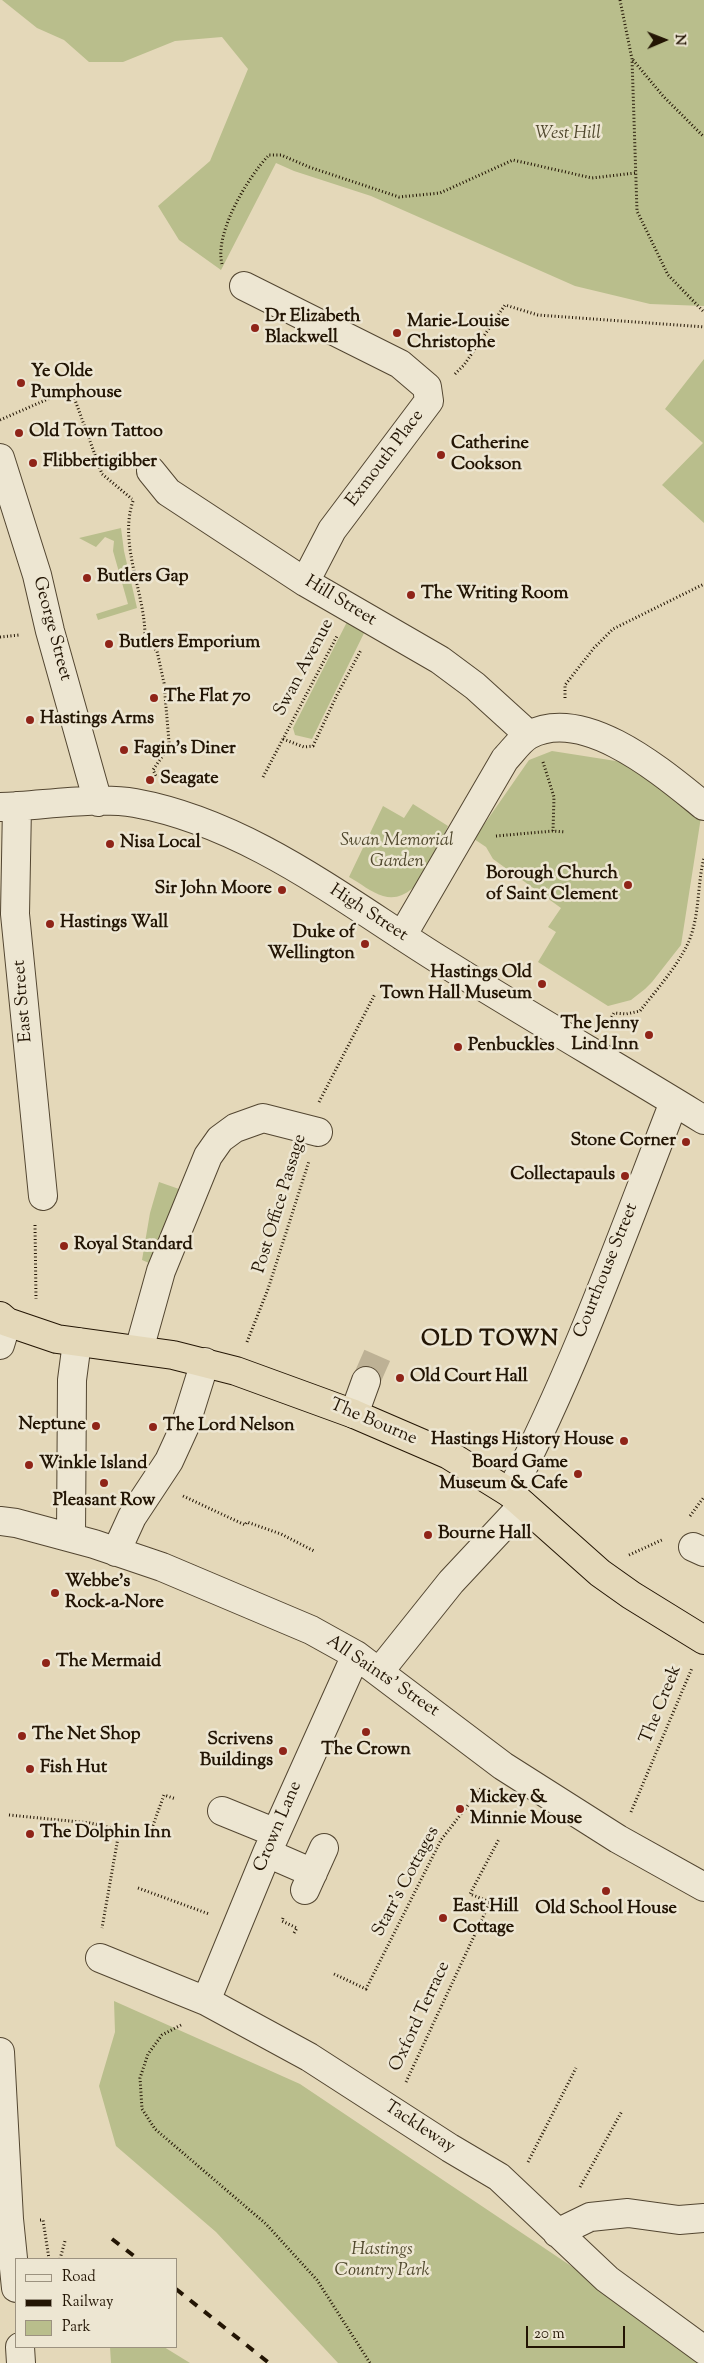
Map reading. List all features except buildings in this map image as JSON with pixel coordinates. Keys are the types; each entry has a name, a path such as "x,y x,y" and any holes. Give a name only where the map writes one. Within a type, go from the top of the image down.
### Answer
{"highway":[{"name":"The Bourne","path":"2,1328 77,1342 139,1350 205,1362 236,1370 354,1414 449,1455 517,1499 600,1572 631,1595 704,1640"}],"street":[{"name":"Exmouth Place","path":"244,286 400,364 427,387 429,401 332,530 305,582"},
{"name":"George Street","path":"0,458 37,575 50,631 98,802"},
{"name":"Hill Street","path":"151,471 168,492 305,582 440,660 481,691 529,736"},
{"path":"402,936 505,759 529,736 545,730 568,728 607,740 639,755 704,806"},
{"name":"High Street","path":"9,807 98,802 133,803 179,814 242,840 296,868 402,936 704,1120"},
{"name":"East Street","path":"9,807 15,914 43,1196"},
{"name":"Courthouse Street","path":"379,1672 517,1499 539,1438 571,1363 674,1102"},
{"path":"139,1350 161,1271 208,1156 220,1139 235,1128 263,1118 318,1132"},
{"path":"71,1537 72,1380 77,1342"},
{"path":"116,1552 132,1517 169,1461 185,1426 205,1362"},
{"path":"354,1414 366,1381"},
{"name":"All Saints' Street","path":"0,1521 71,1537 162,1567 311,1630 356,1655 498,1762 618,1840 704,1887"},
{"name":"Crown Lane","path":"216,2007 238,1924 271,1843 356,1655"},
{"path":"222,1811 271,1843 309,1881 324,1848"},
{"name":"Tackleway","path":"100,1958 216,2007 309,2057 450,2148 499,2177 514,2190 568,2228 607,2279 704,2350"},
{"path":"0,2052 5,2219 15,2282"},
{"path":"568,2228 590,2217 628,2213 679,2220 704,2218"},
{"path":"20,2348 21,2363"}],"path":[{"path":"620,0 632,59 637,211 668,275 704,312"},
{"path":"632,59 663,96 704,137"},
{"path":"244,286 228,277 219,253 228,218 260,164 268,155 281,155 310,167 399,197 440,193 513,160 592,178 635,173"},
{"path":"464,365 505,305 538,315 704,327"},
{"path":"0,420 71,389 102,474 133,501 128,514 131,559 145,623 145,639 157,651 164,683 169,742 168,748 153,770 155,775 163,780"},
{"path":"564,692 565,685 575,671 613,629 704,584"},
{"name":"Swan Avenue","path":"263,777 351,609"},
{"name":"Swan Avenue","path":"283,739 304,747 313,746 337,695 375,623"},
{"path":"529,736 549,775 554,797 553,831"},
{"path":"494,837 553,831 566,832"},
{"path":"605,1028 614,1013 626,1014 640,1010 667,976 688,941 696,913 704,858"},
{"name":"Post Office Passage","path":"236,1370 268,1289 318,1132 316,1108 374,994"},
{"path":"36,1334 35,1220 43,1196"},
{"path":"155,1484 245,1525 247,1522 281,1534 314,1551"},
{"path":"688,1519 704,1497"},
{"path":"600,1572 627,1556 689,1545"},
{"name":"The Creek","path":"646,1781 704,1640"},
{"name":"Starr's Cottages","path":"334,1974 366,1989 441,1840 498,1762"},
{"path":"9,1815 90,1823 148,1839 164,1795 176,1799"},
{"path":"100,1958 98,1949 118,1830"},
{"name":"Oxford Terrace","path":"394,2111 490,1902 470,1894 499,1840"},
{"path":"138,1888 238,1924"},
{"path":"283,1918 282,1921 297,1928 294,1933"},
{"path":"216,2007 215,2025 204,2031 181,2025 162,2034 148,2054 140,2078 142,2109 156,2129 266,2224 317,2280 370,2363"},
{"path":"514,2190 576,2068"},
{"path":"568,2228 576,2195 622,2111"},
{"path":"60,2258 66,2242"}],"green space":[{"name":"West Hill","path":"2,0 704,0 704,306 650,304 575,286 371,196 294,171 276,163 221,270 179,240 158,206 210,161 248,69 222,37 175,41 123,62 89,62 64,40 37,28"},
{"path":"704,359 704,523 662,485 703,443 665,409"},
{"path":"121,528 124,551 137,608 98,620 96,614 128,604 113,551 114,541 105,537 96,547 79,538"},
{"path":"349,618 368,625 312,739 295,735 293,728"},
{"path":"552,751 635,764 701,817 681,945 652,982 631,1000 608,1006 538,962 556,932 548,927 561,908 493,859 486,847 474,839 529,760"},
{"name":"Swan Memorial Garden","path":"413,804 448,826 432,862 416,885 407,893 396,897 379,895 349,877 383,806 404,818"},
{"path":"159,1182 179,1189 149,1263 142,1260 150,1213"},
{"name":"Hastings Country Park","path":"114,2001 300,2084 577,2270 703,2363 338,2363 216,2232 116,2146 99,2086 115,2032"},
{"path":"110,2348 166,2348 190,2363 111,2363"}],"tunnel":[{"path":"366,1381 380,1349"}],"railway":[{"path":"112,2239 137,2258"},
{"path":"178,2291 269,2363"}],"place":[{"name":"Dr Elizabeth Blackwell","path":"255,328"},
{"name":"Marie-Louise Christophe","path":"397,333"},
{"name":"Ye Olde Pumphouse","path":"21,383"},
{"name":"Old Town Tattoo","path":"19,433"},
{"name":"Catherine Cookson","path":"441,455"},
{"name":"Flibbertigibber","path":"33,463"},
{"name":"Butlers Gap","path":"87,578"},
{"name":"The Writing Room","path":"411,595"},
{"name":"Butlers Emporium","path":"109,644"},
{"name":"The Flat 70","path":"154,698"},
{"name":"Hastings Arms","path":"30,720"},
{"name":"Fagin's Diner","path":"124,750"},
{"name":"Seagate","path":"150,780"},
{"name":"Nisa Local","path":"110,844"},
{"name":"Borough Church of Saint Clement","path":"628,885"},
{"name":"Sir John Moore","path":"282,890"},
{"name":"Hastings Wall","path":"50,924"},
{"name":"Duke of Wellington","path":"365,944"},
{"name":"Hastings Old Town Hall Museum","path":"542,984"},
{"name":"The Jenny Lind Inn","path":"649,1035"},
{"name":"Penbuckles","path":"458,1047"},
{"name":"Stone Corner","path":"686,1142"},
{"name":"Collectapauls","path":"625,1176"},
{"name":"Royal Standard","path":"64,1246"},
{"name":"Old Court Hall","path":"400,1378"},
{"name":"Neptune","path":"96,1426"},
{"name":"The Lord Nelson","path":"153,1427"},
{"name":"Hastings History House","path":"624,1441"},
{"name":"Winkle Island","path":"29,1465"},
{"name":"Board Game Museum & Cafe","path":"578,1474"},
{"name":"Pleasant Row","path":"104,1483"},
{"name":"Bourne Hall","path":"428,1535"},
{"name":"Webbe's Rock-a-Nore","path":"55,1593"},
{"name":"The Mermaid","path":"46,1663"},
{"name":"The Crown","path":"366,1732"},
{"name":"The Net Shop","path":"22,1736"},
{"name":"Scrivens Buildings","path":"283,1751"},
{"name":"Fish Hut","path":"30,1769"},
{"name":"Mickey & Minnie Mouse","path":"460,1809"},
{"name":"The Dolphin Inn","path":"30,1834"},
{"name":"Old School House","path":"606,1891"},
{"name":"East Hill Cottage","path":"443,1918"}],"district":[{"name":"OLD TOWN","path":"490,1341"}]}
